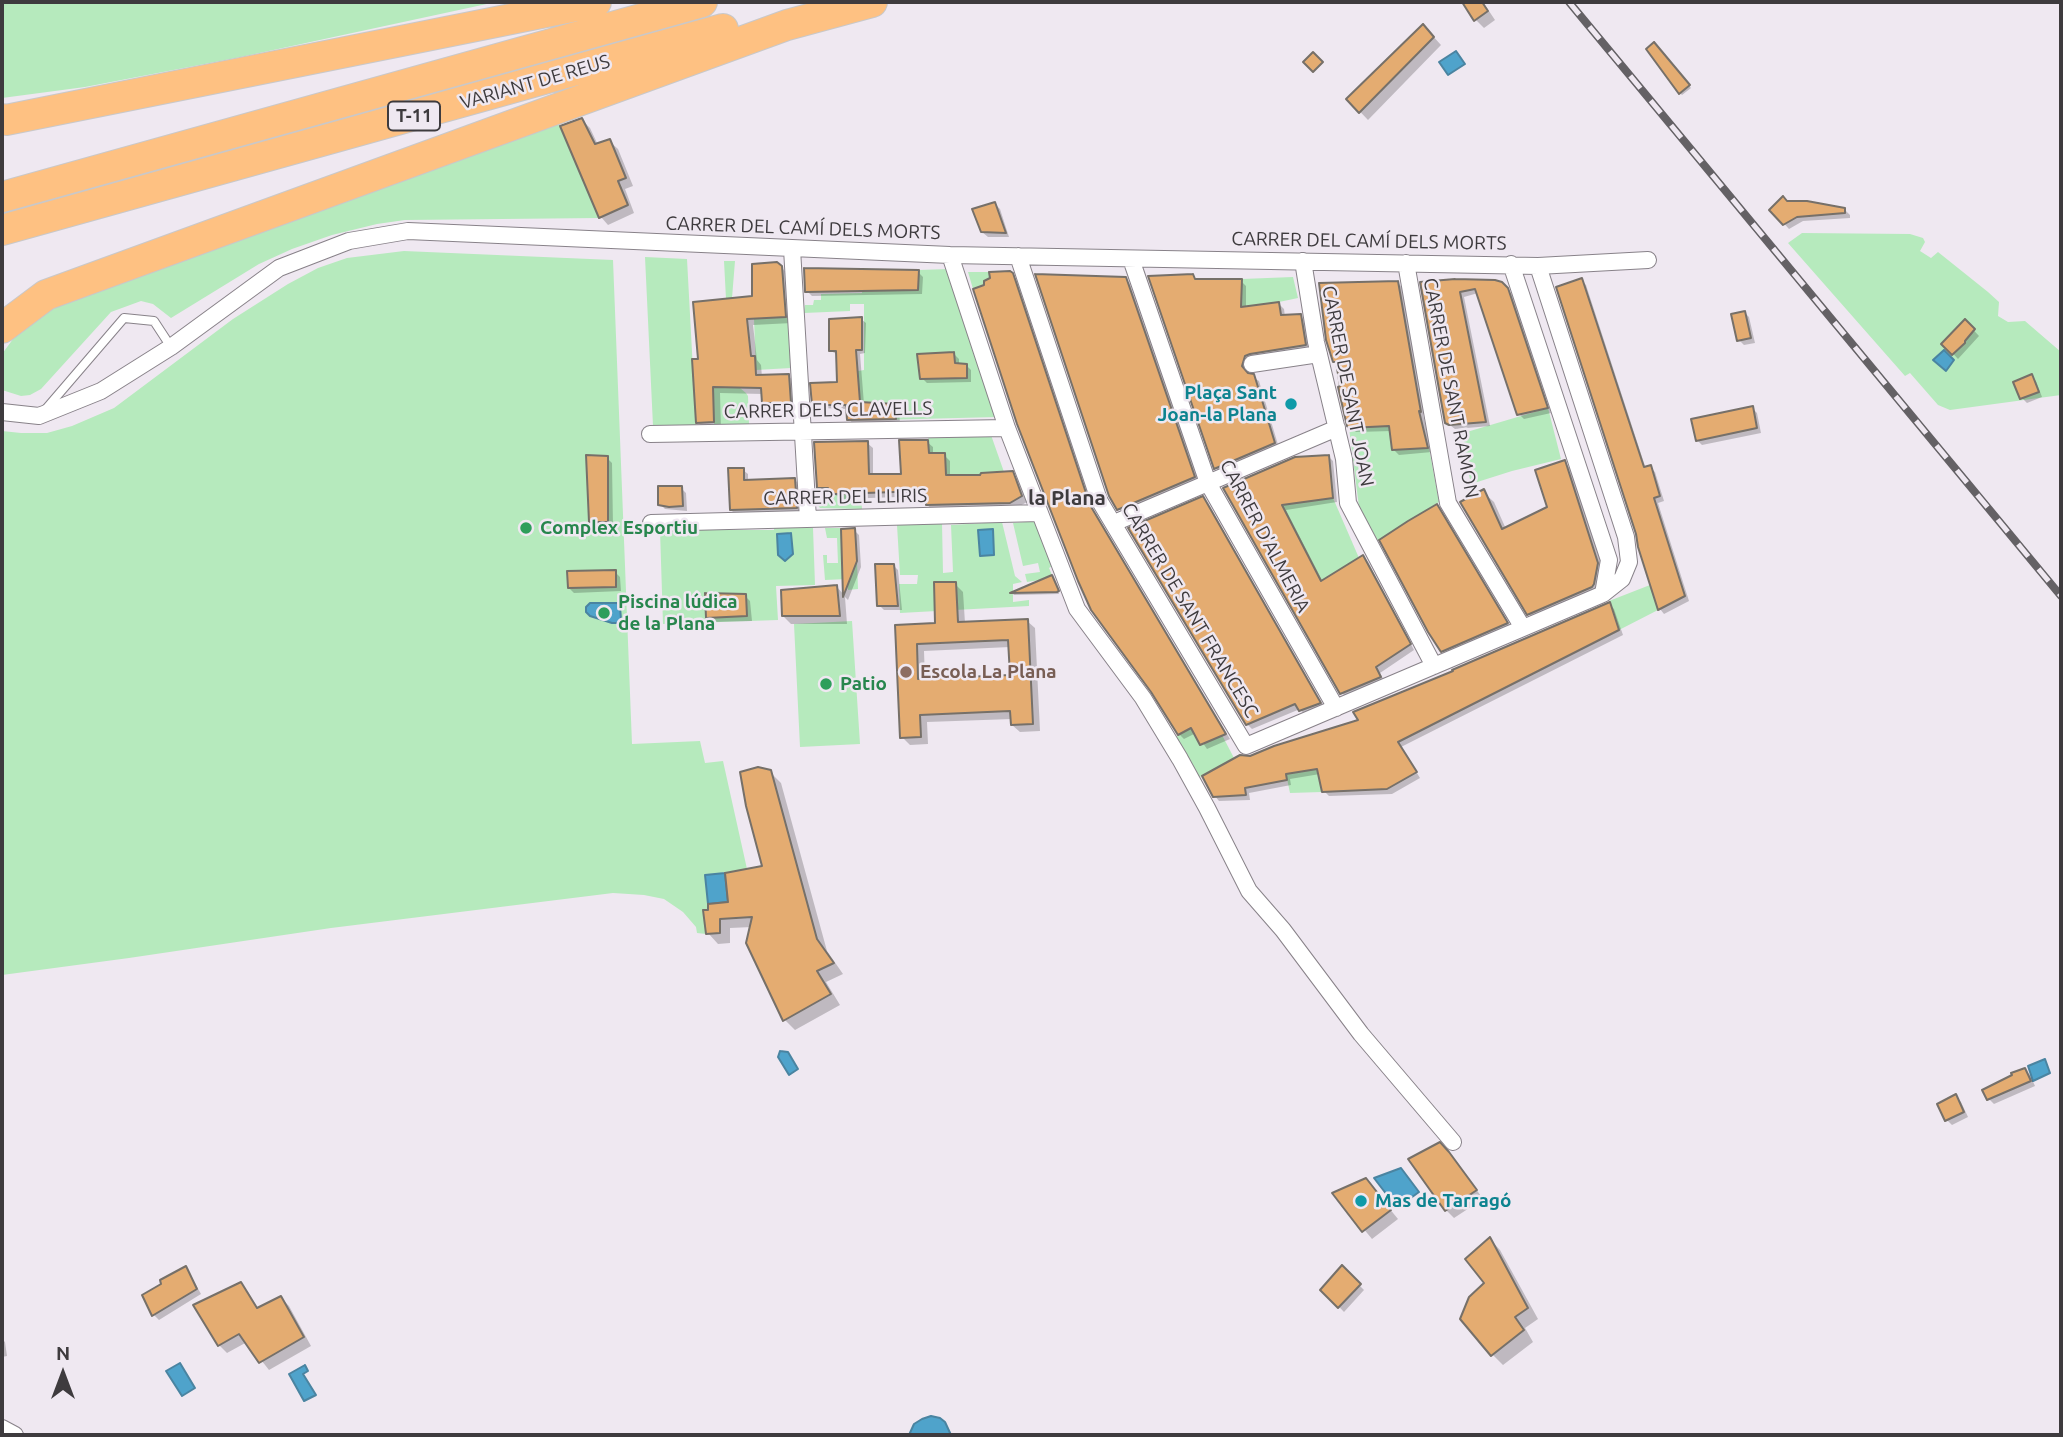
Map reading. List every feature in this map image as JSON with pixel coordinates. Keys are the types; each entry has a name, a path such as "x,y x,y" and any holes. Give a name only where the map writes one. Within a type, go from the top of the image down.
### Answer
{"highway":[{"path":"2,119 596,2"},
{"name":"VARIANT DE REUS","path":"2,197 702,2"},
{"name":"VARIANT DE REUS","path":"2,230 826,2"},
{"path":"2,328 46,295 787,25 872,2"}],"street":[{"name":"CARRER DEL CAMÍ DELS MORTS","path":"3,410 39,416 101,391 171,346 279,268 349,241 408,231 950,255 1538,266 1648,260"},
{"path":"792,249 808,519"},
{"path":"950,255 1007,428 1077,609 1143,698 1180,759 1248,891 1283,930 1361,1034 1453,1142"},
{"name":"CARRER DE SANT FRANCESC","path":"1018,256 1099,500 1245,746 1336,708"},
{"name":"CARRER D'ALMERIA","path":"1131,259 1208,483 1336,708"},
{"name":"CARRER DE SANT JOAN","path":"1303,261 1319,354 1344,459 1348,503 1434,666"},
{"name":"CARRER DE SANT RAMON","path":"1406,263 1448,503 1523,628"},
{"path":"1511,264 1609,560 1603,594"},
{"path":"1336,708 1603,594 1622,579 1629,562 1626,537 1538,266"},
{"path":"1252,364 1319,354"},
{"name":"CARRER DELS CLAVELLS","path":"650,434 1007,428"},
{"path":"1114,523 1336,428"},
{"name":"CARRER DEL LLIRIS","path":"651,523 1040,513"},
{"path":"1609,560 1629,562"},
{"path":"2,1428 15,1435"}],"lane":[{"path":"39,416 124,318 154,321 171,346"}],"green space":[{"path":"2,2 496,2 241,57 85,87 2,98"},
{"path":"558,122 599,218 405,220 332,235 259,264 171,318 153,304 141,301 111,312 41,389 21,396 2,390 2,354 16,335 44,307"},
{"path":"1802,233 1910,234 1923,238 1925,242 1920,251 1931,258 1938,252 1988,292 1999,302 1998,316 2008,322 2025,321 2061,352 2061,395 1950,410 1938,405 1910,373 1905,376 1788,243"},
{"path":"404,251 613,260 632,744 700,741 705,763 723,761 747,869 706,875 708,909 703,910 706,934 697,933 696,927 683,912 664,899 613,893 331,928 2,975 2,431 47,433 72,426 114,408 233,319 288,284 318,268 347,258"},
{"path":"645,257 687,259 696,426 653,426"},
{"path":"724,261 735,261 732,298 726,299"},
{"path":"863,268 880,270 880,290 918,290 919,270 949,269 997,417 879,420 878,405 866,419 866,402 855,401 858,371 864,370 864,304 850,304 850,311 804,313 805,305 813,305 814,300 821,300 821,294 862,293"},
{"path":"968,272 989,272 990,278 984,281 984,285 973,289"},
{"path":"1293,277 1298,298 1241,307 1242,279"},
{"path":"789,317 791,368 756,370 754,319"},
{"path":"704,388 740,388 748,396 749,424 714,425 714,400 704,398"},
{"path":"1548,408 1561,459 1471,484 1460,434"},
{"path":"1389,426 1393,450 1429,448 1439,502 1378,541 1359,507 1349,428"},
{"path":"928,435 991,435 1004,472 981,473 980,476 946,475 929,453"},
{"path":"813,488 828,488 835,494 861,494 862,509 820,508 814,501"},
{"path":"1333,498 1359,558 1321,581 1282,505"},
{"path":"1037,521 1055,564 1049,568 1052,575 1027,582 1025,574 1040,572 1038,563 1023,566 1013,523"},
{"path":"1002,522 1015,576 1022,582 1013,584 1013,602 1029,600 1029,606 900,613 899,584 917,584 918,575 900,575 897,525 942,523 943,573 953,572 951,525"},
{"path":"774,527 813,528 815,585 776,586 778,620 663,624 660,530 774,530"},
{"path":"825,528 841,528 842,573 852,574 857,561 858,589 848,590 847,579 825,580 823,555 827,555 827,563 838,563 837,538 827,538"},
{"path":"1650,585 1658,610 1619,630 1609,601"},
{"name":"Patio","path":"852,621 860,744 800,747 794,624"},
{"path":"1191,728 1200,745 1222,735 1234,758 1198,778 1174,738"},
{"path":"1315,763 1322,792 1290,793 1286,774 1307,771"}],"water":[{"path":"1456,51 1465,64 1448,75 1439,62"},
{"path":"1944,350 1954,360 1946,371 1933,360"},
{"path":"993,529 994,555 980,556 978,530"},
{"path":"791,533 793,554 785,561 778,555 777,534"},
{"name":"Piscina lúdica de la Plana","path":"590,603 617,603 621,619 618,623 612,623 590,616 586,607"},
{"path":"725,873 728,902 708,904 705,875"},
{"path":"780,1051 788,1052 798,1069 789,1075 778,1057"},
{"path":"2045,1059 2050,1073 2033,1081 2028,1066"},
{"path":"1401,1168 1419,1192 1397,1208 1374,1178"},
{"path":"180,1363 195,1388 182,1396 166,1371"},
{"path":"305,1365 308,1371 303,1374 316,1395 304,1401 289,1374"},
{"path":"931,1416 945,1422 951,1435 909,1435 914,1424"}],"building":[{"path":"1462,2 1482,2 1488,11 1474,21"},
{"path":"1423,24 1434,37 1359,113 1346,99"},
{"path":"1654,42 1690,85 1679,94 1646,49"},
{"path":"1313,52 1323,62 1313,72 1303,62"},
{"path":"582,118 595,144 610,139 626,178 618,181 628,205 599,218 560,126"},
{"path":"1783,196 1787,201 1807,201 1845,208 1845,213 1797,217 1783,225 1769,210"},
{"path":"995,202 1006,233 981,232 972,209"},
{"path":"777,262 782,266 786,317 747,319 756,375 789,374 791,403 762,403 761,388 713,387 714,422 696,423 692,359 698,359 693,302 752,296 752,264"},
{"path":"804,268 919,270 918,290 805,292"},
{"path":"989,272 1013,273 1090,505 1226,734 1200,745 1191,728 1178,735 1151,692 1091,610 1017,424 973,289 984,285 984,281 990,278"},
{"path":"1035,274 1126,277 1195,477 1117,510 1109,496"},
{"path":"1193,274 1195,279 1242,279 1241,307 1279,302 1281,315 1301,314 1306,345 1245,356 1242,366 1248,373 1254,374 1275,443 1214,469 1148,276"},
{"path":"1582,278 1644,467 1651,465 1660,496 1654,498 1685,596 1658,610 1556,287"},
{"path":"1495,280 1508,288 1548,408 1517,415 1475,289 1460,292 1486,422 1445,423 1420,282"},
{"path":"1398,281 1421,412 1419,411 1428,448 1392,450 1389,426 1347,426 1338,387 1336,362 1333,362 1326,340 1319,283"},
{"path":"1745,311 1751,338 1737,341 1731,314"},
{"path":"862,317 862,350 856,350 860,402 895,404 896,419 847,420 846,405 812,405 810,383 837,382 836,351 829,351 829,319"},
{"path":"1965,319 1975,329 1952,355 1941,344"},
{"path":"954,352 955,363 967,364 967,378 920,379 917,354"},
{"path":"2032,374 2039,392 2020,399 2013,382"},
{"path":"1753,406 1757,428 1696,441 1691,419"},
{"path":"899,440 928,440 929,453 945,453 946,475 1013,471 1022,496 1010,503 926,505 925,491 835,494 828,492 828,488 817,488 814,442 868,441 869,474 901,474"},
{"path":"586,455 608,456 608,522 589,522"},
{"path":"1329,455 1333,498 1282,505 1321,581 1363,555 1411,644 1376,667 1381,677 1340,694 1223,488 1295,457"},
{"path":"1565,460 1598,563 1594,584 1527,615 1460,502 1484,489 1502,529 1547,507 1535,470"},
{"path":"728,468 744,468 744,480 795,478 797,508 730,510"},
{"path":"658,486 682,486 683,506 658,505"},
{"path":"1203,496 1321,703 1299,711 1295,704 1246,725 1128,528"},
{"path":"1437,504 1508,623 1441,652 1379,540"},
{"path":"855,528 857,561 843,597 841,529"},
{"path":"875,564 894,564 898,606 877,606"},
{"path":"616,570 616,587 568,588 567,571"},
{"path":"1052,575 1059,591 1057,592 1010,593"},
{"path":"934,582 956,582 958,622 1028,619 1033,724 1011,725 1010,711 920,715 921,737 900,738 895,625 935,623","holes":["1008,640 1010,675 918,679 917,644"]},
{"path":"837,585 840,616 782,616 781,590"},
{"path":"705,593 746,594 747,616 706,618"},
{"path":"1610,602 1619,630 1398,742 1417,772 1387,789 1322,792 1317,769 1286,774 1287,780 1245,788 1246,795 1213,797 1202,776 1240,755 1250,756 1358,720 1353,712"},
{"path":"758,767 771,770 817,939 834,963 817,971 831,994 783,1021 746,943 752,917 720,919 720,933 706,934 703,910 708,910 708,904 728,902 725,873 762,866 740,772"},
{"path":"2025,1068 2031,1081 1987,1100 1982,1090"},
{"path":"1956,1094 1964,1112 1945,1121 1937,1104"},
{"path":"1440,1142 1477,1190 1445,1211 1408,1159"},
{"name":"Mas de Tarragó","path":"1366,1178 1391,1210 1362,1232 1332,1193"},
{"path":"1490,1237 1528,1308 1515,1317 1524,1330 1491,1356 1460,1319 1469,1297 1484,1283 1465,1259"},
{"path":"1342,1265 1361,1284 1338,1308 1320,1290"},
{"path":"186,1266 197,1289 152,1316 142,1295 161,1284 160,1280"},
{"path":"241,1282 257,1308 281,1296 304,1337 259,1363 239,1334 218,1346 193,1305"}],"railway":[{"path":"1569,2 2061,596"}],"place":[{"name":"Plaça Sant Joan-la Plana","path":"1291,404"},
{"name":"Complex Esportiu","path":"526,528"},
{"name":"Piscina lúdica de la Plana","path":"604,613"},
{"name":"Escola La Plana","path":"906,672"},
{"name":"Patio","path":"826,684"},
{"name":"Mas de Tarragó","path":"1361,1201"}],"district":[{"name":"la Plana","path":"1067,498"}]}
